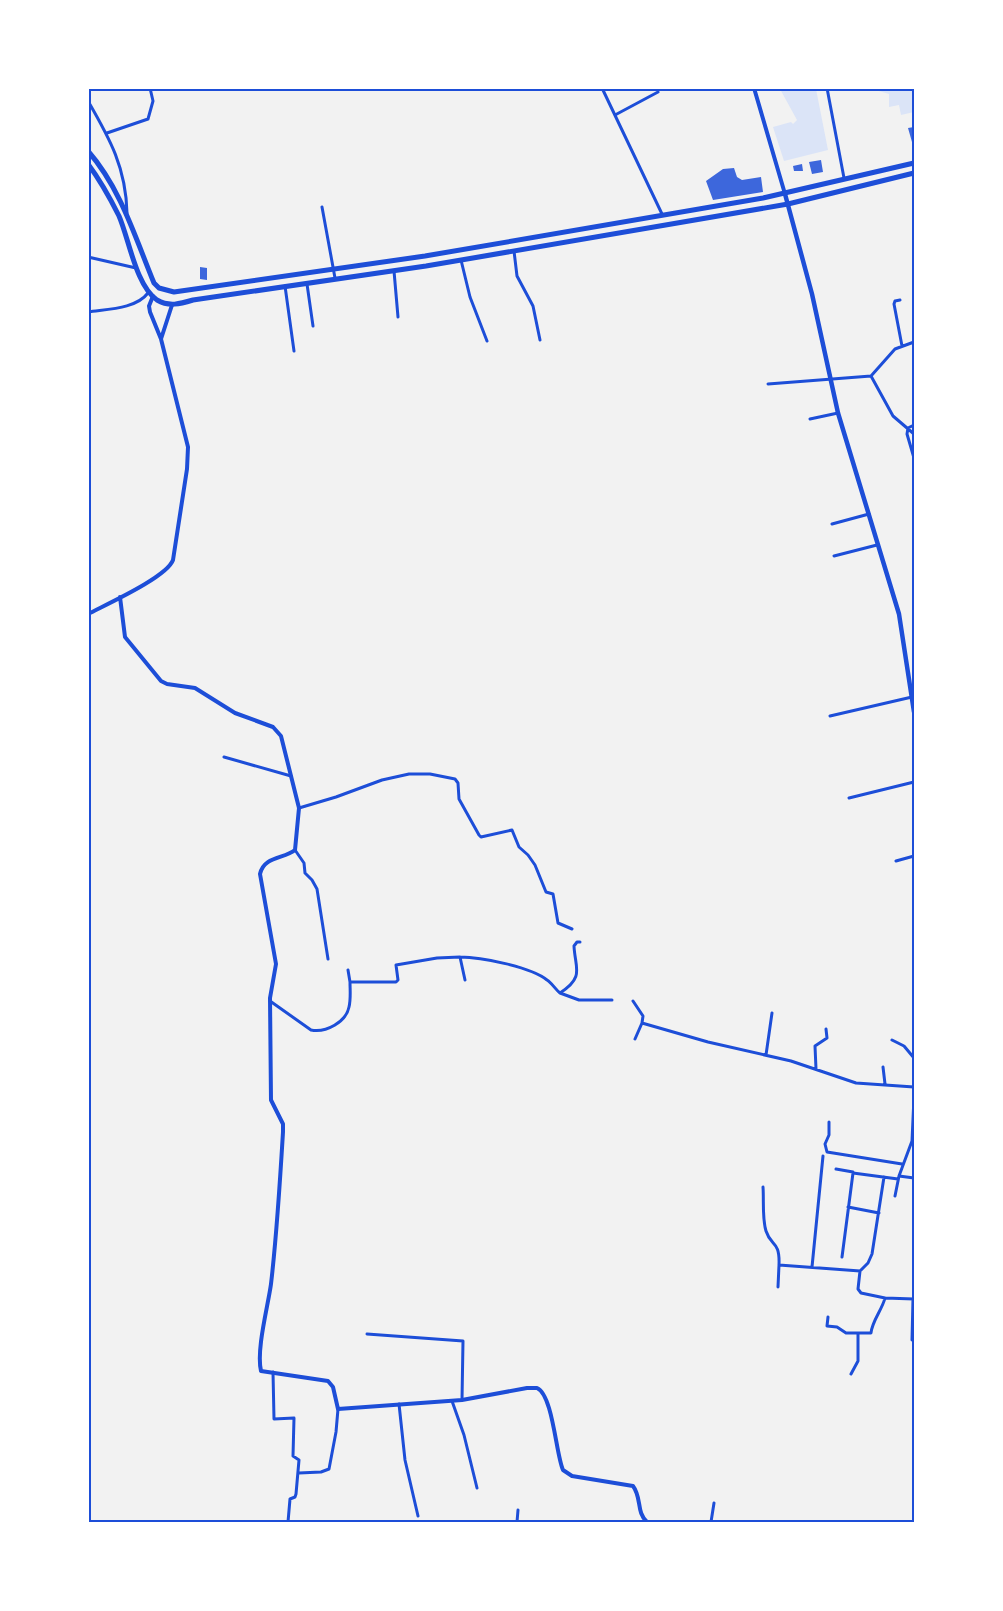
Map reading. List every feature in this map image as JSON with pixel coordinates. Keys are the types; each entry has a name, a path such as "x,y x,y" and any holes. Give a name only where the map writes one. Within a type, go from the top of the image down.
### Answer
{"highway":[{"path":"88,151 112,183 127,213 154,283 159,288 174,292 472,248 662,216 785,194 915,163"},
{"path":"88,164 105,189 119,218 137,269 151,294 158,301 172,305 474,258 788,204 915,173"},
{"path":"119,218 127,213"},
{"path":"472,248 474,258"}],"main road":[{"path":"785,194 812,294 838,413 902,627 915,712"}],"street":[{"path":"107,133 147,119 153,101 150,88"},
{"path":"602,88 662,216"},
{"path":"754,88 785,194"},
{"path":"827,88 844,180"},
{"path":"615,116 658,92"},
{"path":"88,100 107,133 123,173 127,213"},
{"path":"322,207 335,278"},
{"path":"514,251 518,279 533,306 540,340"},
{"path":"88,257 137,269"},
{"path":"461,260 486,342"},
{"path":"394,271 398,317"},
{"path":"307,283 313,326"},
{"path":"285,286 294,351"},
{"path":"88,312 134,303 151,294"},
{"path":"88,614 164,572 171,565 174,552 187,469 188,447 161,339 149,308 151,294"},
{"path":"900,300 895,301 894,304 902,346"},
{"path":"161,339 172,305"},
{"path":"768,384 871,376 884,360 902,346 915,342"},
{"path":"871,376 894,416 915,434"},
{"path":"810,419 838,413"},
{"path":"908,428 915,425"},
{"path":"908,428 907,434 915,458"},
{"path":"832,524 869,514"},
{"path":"834,556 879,544"},
{"path":"120,597 125,638 148,667 166,684 195,688 235,713 276,728 281,736 299,808 295,850 303,863 305,873 316,887 328,959"},
{"path":"830,716 912,697"},
{"path":"224,757 292,776"},
{"path":"299,808 382,780 409,774 430,774 455,779 458,783 459,799 479,835 481,837 491,836 512,830 519,847 535,865 546,892 553,894 558,923 572,929"},
{"path":"849,798 915,782"},
{"path":"295,850 267,862 260,874 276,964 270,1001 271,1100 283,1124 284,1132 277,1226 260,1367 264,1372 328,1381 333,1387 338,1409 329,1469 321,1472 299,1473"},
{"path":"896,861 915,856"},
{"path":"560,993 576,977 578,968 573,945 580,942"},
{"path":"460,957 465,980"},
{"path":"350,982 396,982 398,980 396,965 437,958 483,958 546,979 560,993 579,1000 612,1000"},
{"path":"270,1001 311,1030 322,1030 338,1024 349,1008 348,970"},
{"path":"633,1001 643,1016 635,1039"},
{"path":"766,1055 772,1013"},
{"path":"642,1023 680,1035 816,1069 856,1083 915,1087"},
{"path":"816,1069 815,1048 827,1038 826,1029"},
{"path":"891,1040 904,1046 915,1058"},
{"path":"883,1067 885,1084"},
{"path":"895,1196 902,1164 912,1141 915,1097"},
{"path":"829,1122 826,1151 902,1164"},
{"path":"812,1267 824,1156"},
{"path":"836,1169 884,1177 915,1178"},
{"path":"842,1257 854,1172"},
{"path":"884,1177 872,1254 868,1263 860,1271 859,1292 885,1298 914,1299 912,1340"},
{"path":"763,1187 765,1227 768,1237 779,1249 778,1287"},
{"path":"848,1207 879,1213"},
{"path":"779,1265 860,1271"},
{"path":"828,1317 827,1326 837,1327 843,1332 871,1333 885,1298"},
{"path":"851,1374 858,1361 858,1333"},
{"path":"367,1334 464,1341 462,1400"},
{"path":"273,1372 273,1419 294,1419 292,1456 299,1460 295,1497 290,1499 288,1522"},
{"path":"338,1409 462,1400 527,1388 539,1390 544,1396 558,1439 563,1470 572,1476 633,1486 637,1492 640,1513 647,1522"},
{"path":"452,1401 464,1435 477,1488"},
{"path":"399,1404 405,1460 411,1494 418,1516"},
{"path":"711,1522 714,1503"},
{"path":"517,1522 518,1510"}],"shaded area":[{"path":"780,89 816,89 828,150 784,161 773,127 791,122 793,124 797,120"},
{"path":"879,89 914,89 914,112 901,115 899,105 889,107 889,94"}],"building":[{"path":"914,127 914,149 908,128"},
{"path":"821,160 823,172 812,174 809,162"},
{"path":"802,164 803,171 794,171 793,166"},
{"path":"734,168 737,177 742,180 761,177 763,192 713,200 706,181 723,169"},
{"path":"200,267 207,268 207,280 200,279"}]}
